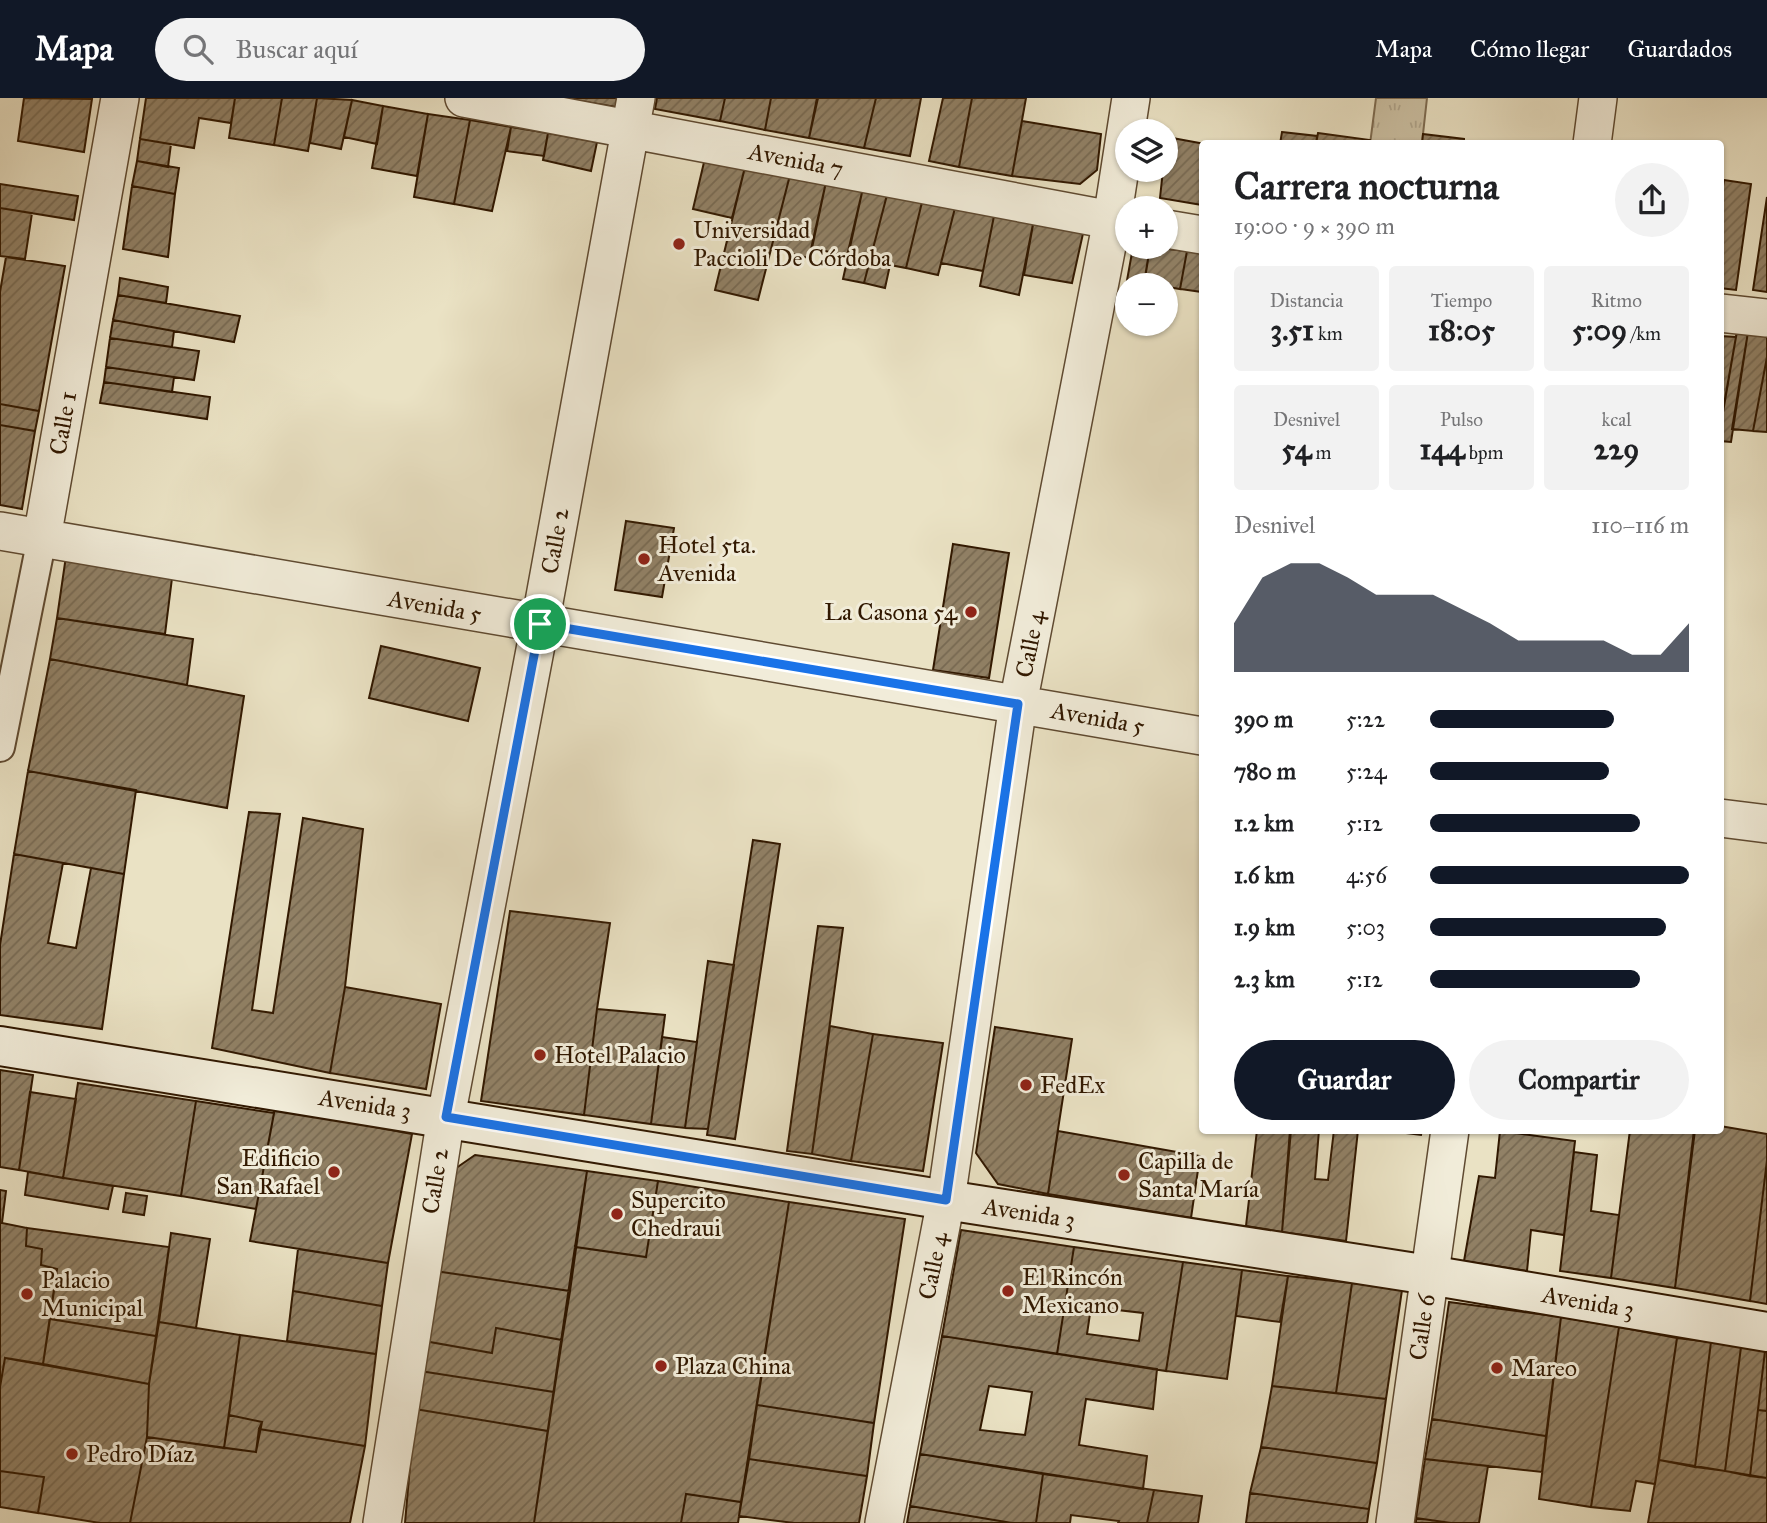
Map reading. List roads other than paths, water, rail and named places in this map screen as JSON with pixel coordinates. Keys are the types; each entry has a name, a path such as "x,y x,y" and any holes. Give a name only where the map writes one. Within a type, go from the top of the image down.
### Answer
{"main road":[{"name":"Avenida 3","path":"0,1046 946,1200 1429,1275 1767,1332"}],"street":[{"name":"Calle 1","path":"0,747 42,538 120,98"},
{"name":"Avenida 7","path":"464,98 633,113 1115,220"},
{"name":"Calle 4","path":"1121,196 1131,98"},
{"path":"1593,140 1598,98"},
{"name":"Calle 2","path":"382,1523 446,1117 540,624 633,113"},
{"path":"1178,231 1199,234"},
{"name":"Calle 4","path":"884,1523 946,1200 1018,704 1115,240"},
{"path":"1724,313 1767,318"},
{"name":"Avenida 5","path":"0,531 1199,735"},
{"path":"1724,819 1767,824"},
{"name":"Calle 6","path":"1395,1523 1449,1134"}],"place":[{"name":"Universidad Paccioli De Córdoba","path":"679,244"},
{"name":"Hotel 5ta. Avenida","path":"644,559"},
{"name":"La Casona 54","path":"971,612"},
{"name":"Hotel Palacio","path":"540,1055"},
{"name":"FedEx","path":"1026,1085"},
{"name":"Edificio San Rafael","path":"334,1172"},
{"name":"Capilla de Santa María","path":"1124,1175"},
{"name":"Supercito Chedraui","path":"617,1214"},
{"name":"El Rincón Mexicano","path":"1008,1291"},
{"name":"Palacio Municipal","path":"27,1294"},
{"name":"Plaza China","path":"661,1366"},
{"name":"Mareo","path":"1497,1368"},
{"name":"Pedro Díaz","path":"72,1454"}]}
